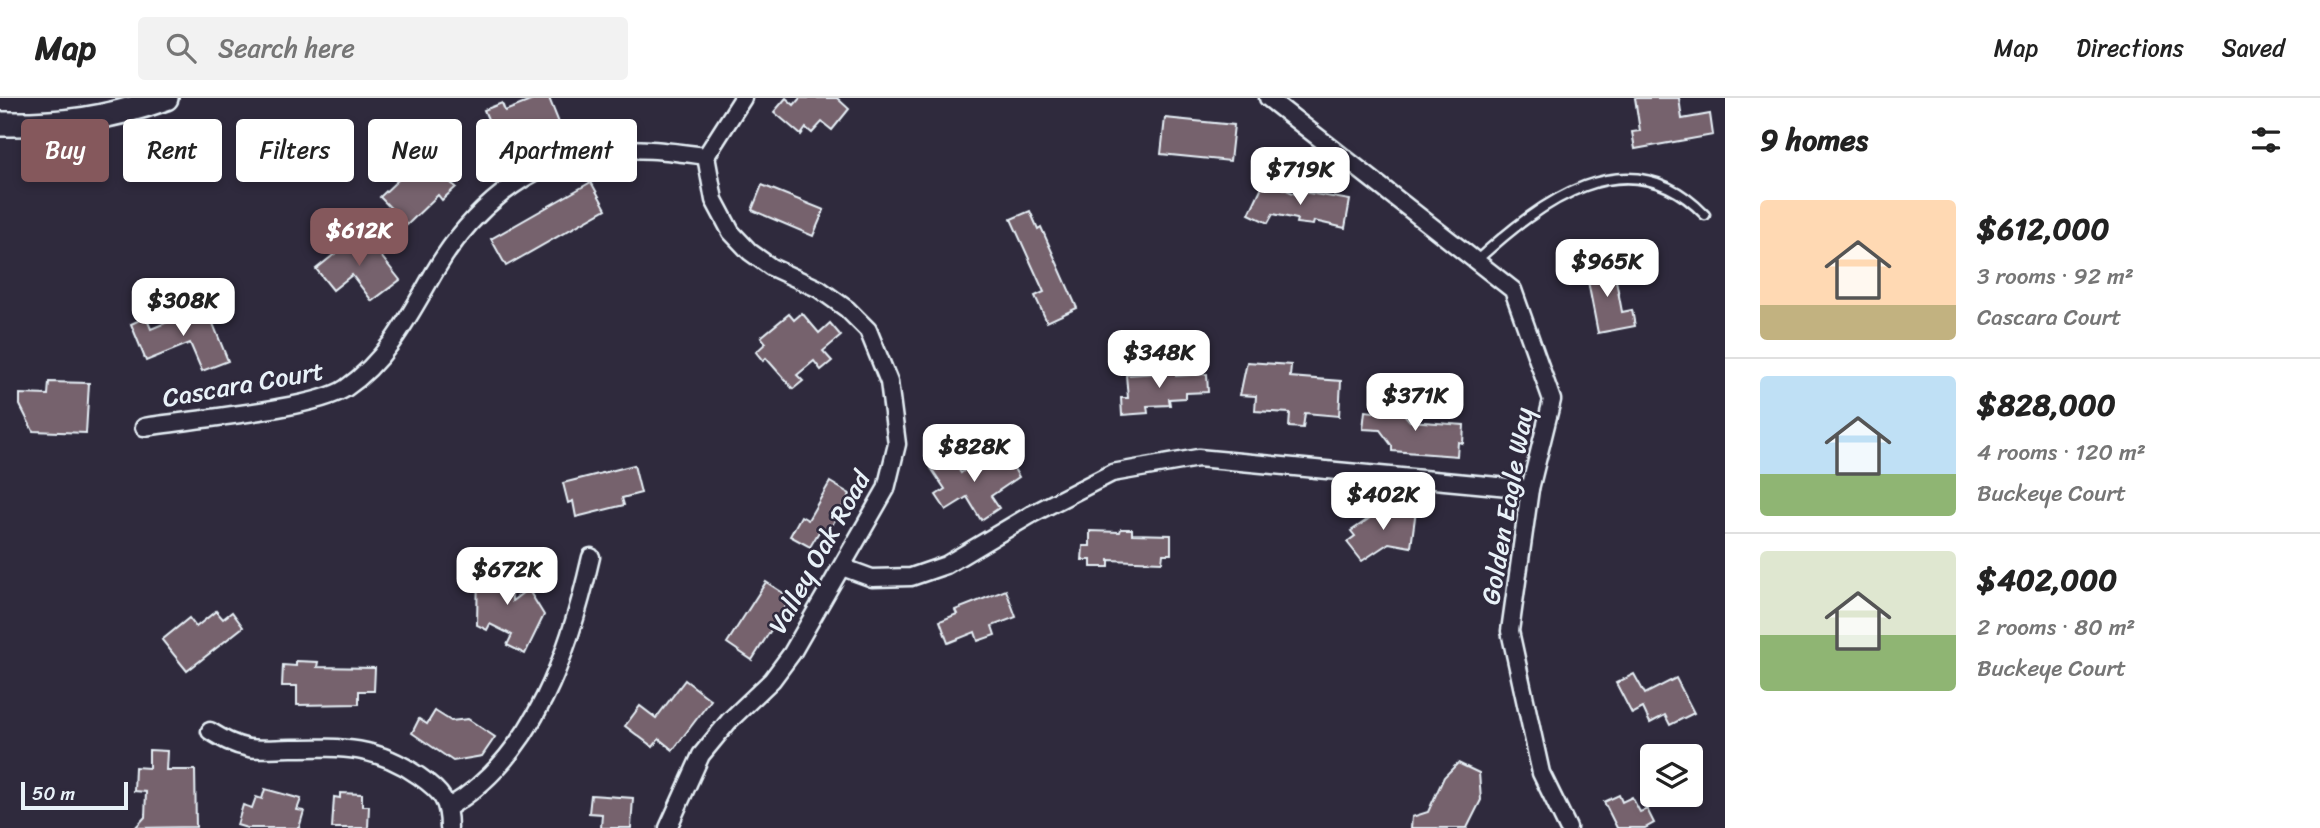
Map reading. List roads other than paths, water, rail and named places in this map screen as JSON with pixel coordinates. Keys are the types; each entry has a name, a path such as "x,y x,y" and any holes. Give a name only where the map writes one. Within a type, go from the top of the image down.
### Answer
{"main road":[{"path":"0,124 58,125 132,110 166,98"}],"street":[{"path":"706,156 743,98"},
{"name":"Golden Eagle Way","path":"1268,98 1513,290 1552,400 1530,489 1510,631 1541,773 1568,828"},
{"name":"Cascara Court","path":"144,427 309,402 344,390 377,363 391,344 465,225 491,202 524,179 594,152 647,149 706,156"},
{"name":"Valley Oak Road","path":"668,828 701,755 729,721 772,680 792,653 886,489 897,444 889,382 868,330 848,309 819,289 771,267 731,232 715,200 706,156"},
{"path":"842,566 872,578 911,577 946,565 1044,508 1112,473 1198,458 1530,489"},
{"path":"449,807 471,794 496,772 523,736 544,696 580,607 591,557"},
{"path":"210,731 232,744 252,749 350,748 378,752 401,763 432,785 449,807 449,828"}],"lane":[{"path":"1476,261 1513,227 1550,201 1597,180 1646,179 1671,187 1704,215"}]}
